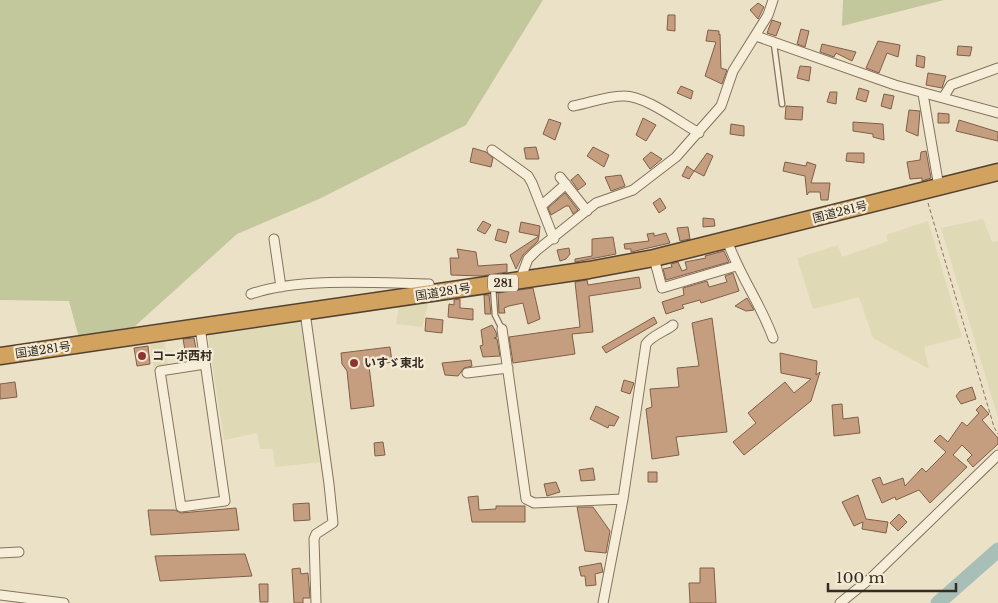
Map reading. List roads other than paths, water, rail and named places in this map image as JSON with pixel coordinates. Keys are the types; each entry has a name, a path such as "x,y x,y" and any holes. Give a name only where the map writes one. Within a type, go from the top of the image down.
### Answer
{"highway":[{"name":"国道281号","path":"0,356 431,294 654,258 998,172"}],"street":[{"path":"520,280 528,259 587,210 601,200 633,190 645,183 676,157 699,133 721,106 732,71 756,36 768,15 773,0"},
{"path":"756,36 774,44 923,94 998,113"},
{"path":"943,98 951,85 998,68"},
{"path":"923,94 932,189"},
{"path":"573,106 621,96 631,96 644,101 699,133"},
{"path":"492,150 528,176 554,239"},
{"path":"541,206 563,180 587,210"},
{"path":"274,239 282,287"},
{"path":"727,240 736,266 762,310 772,338"},
{"path":"654,258 662,288 736,266"},
{"path":"251,294 282,287 367,283 429,284 431,294"},
{"path":"305,312 333,523 316,534 314,539 316,603"},
{"path":"603,603 622,499 646,344 648,340 661,335 673,325"},
{"path":"200,326 225,501 181,507 160,371 205,364"},
{"path":"501,327 526,499 534,503 622,499"},
{"path":"466,373 508,368"},
{"path":"840,603 870,578 998,455"},
{"path":"0,552 19,552"},
{"path":"0,595 64,603"}],"lane":[{"path":"774,44 782,104"},
{"path":"493,284 495,315 501,327"}],"waterway":[{"path":"938,603 998,550"}],"place":[{"name":"コーポ西村","path":"142,356"},
{"name":"いすゞ東北","path":"354,363"}]}
